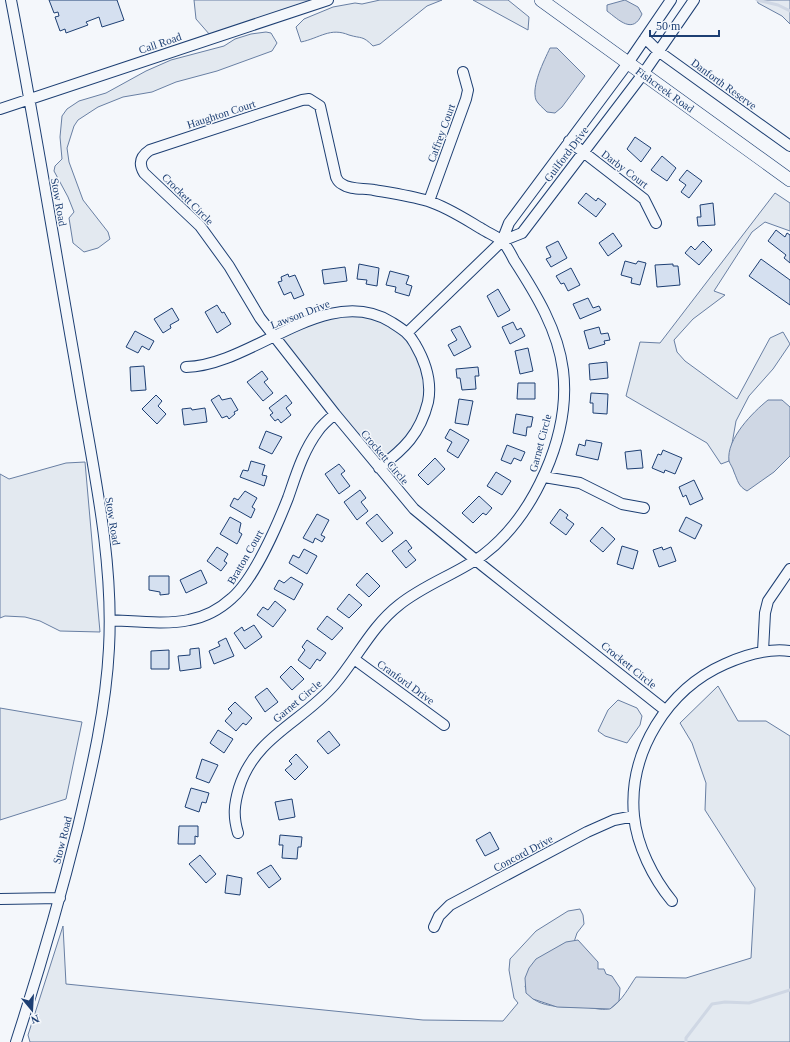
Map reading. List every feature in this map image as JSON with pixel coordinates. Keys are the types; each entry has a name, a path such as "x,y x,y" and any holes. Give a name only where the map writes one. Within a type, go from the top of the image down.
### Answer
{"main road":[{"name":"Fishcreek Road","path":"541,0 790,180"}],"street":[{"name":"Stow Road","path":"11,0 98,498 108,573 110,620 107,673 102,715 87,791 49,939 16,1042"},
{"name":"Call Road","path":"0,109 328,0"},
{"name":"Guilford Drive","path":"502,241 509,223 628,63 671,0"},
{"name":"Guilford Drive","path":"408,332 502,241 522,233 643,74 694,0"},
{"name":"Danforth Reserve","path":"646,38 658,51 790,146"},
{"name":"Caffrey Court","path":"429,201 466,99 468,90 463,72"},
{"name":"Haughton Court","path":"140,167 142,158 150,150 309,99 320,106 336,177"},
{"name":"Darby Court","path":"569,142 644,199 656,223"},
{"name":"Crockett Circle","path":"140,167 144,173 200,226 229,266 260,318 335,414 414,509 475,560 665,710"},
{"name":"Garnet Circle","path":"238,833 233,814 234,805 243,776 251,760 274,735 315,704 335,685 378,625 399,604 430,584 475,560 507,532 529,504 544,477 559,428 563,373 555,337 543,309 502,241 452,212 429,201 350,187 339,182 336,177"},
{"name":"Lawson Drive","path":"186,367 212,364 275,336 325,316 341,312 359,310 385,318 408,332 422,357 428,376 429,397 417,432 397,454 379,468"},
{"name":"Bratton Court","path":"110,620 190,620 210,614 232,598 246,582 282,514 303,457 318,430 335,414"},
{"path":"544,477 581,484 622,504 644,508"},
{"path":"763,651 765,613 768,601 790,569"},
{"path":"672,901 654,877 646,860 634,816 635,788 640,759 648,740 665,710 692,683 714,668 736,658 763,651 790,651"},
{"name":"Cranford Drive","path":"354,659 444,725"},
{"name":"Concord Drive","path":"434,926 439,916 450,905 587,832 614,820 634,816"},
{"path":"0,899 60,898"}],"shaded area":[{"path":"194,0 316,0 210,35 196,19"},
{"path":"380,0 442,0 427,6 380,44 373,46 362,38 336,32 301,42 296,27 304,19 333,7 355,3 362,4"},
{"path":"473,0 508,0 529,17 528,30"},
{"path":"625,0 638,7 642,14 634,24 626,24 607,11 607,5"},
{"path":"757,0 790,0 790,24 782,16 758,3"},
{"path":"266,32 271,33 277,43 272,51 217,71 176,82 152,92 123,97 98,107 78,120 74,126 67,148 69,162 83,200 108,232 110,239 98,248 84,252 73,243 69,218 74,212 54,171 55,166 62,159 60,137 62,116 67,109 79,101 106,93 146,71 171,60 224,46 235,39 251,34"},
{"path":"550,48 557,48 585,76 562,107 555,113 547,112 537,102 535,94 539,74"},
{"path":"775,193 790,203 790,231 765,222 752,232 714,291 725,295 693,319 674,340 677,352 685,361 737,399 770,338 783,332 790,344 773,369 749,396 736,421 729,461 721,464 707,443 626,396 640,342 660,343"},
{"path":"359,311 408,332 422,357 429,394 417,432 379,468 275,336 309,322"},
{"path":"768,400 782,400 790,407 790,456 774,472 747,491 737,481 729,461 729,453 736,435 748,419"},
{"path":"85,462 100,632 60,631 40,621 25,617 5,616 0,618 0,474 9,479 66,463"},
{"path":"718,686 738,721 766,721 790,736 790,1042 30,1042 28,1035 63,926 66,984 423,1020 503,1021 518,1003 514,998 509,970 510,959 536,931 568,911 580,909 583,915 584,924 577,933 574,942 560,946 525,986 528,994 534,999 550,1006 608,1009 622,998 636,977 686,978 751,958 755,888 705,810 706,783 692,743 680,723"},
{"path":"618,700 637,708 642,716 640,725 627,743 605,736 598,731 608,710"},
{"path":"0,708 82,722 66,799 0,820"},
{"path":"578,940 598,962 598,969 604,969 606,974 612,976 620,988 619,1001 610,1009 557,1007 533,999 526,993 525,978 529,968 536,959 566,942"}],"building":[{"path":"49,0 117,0 124,20 102,27 99,17 86,22 88,25 66,33 65,29 60,31 55,17 59,16 58,12 54,13"},
{"path":"635,137 651,148 641,162 627,149"},
{"path":"662,156 676,168 667,181 651,170"},
{"path":"687,170 702,181 689,198 681,192 686,185 679,180"},
{"path":"586,193 596,201 598,198 606,204 596,217 578,203"},
{"path":"713,203 715,225 698,226 697,217 701,217 700,205"},
{"path":"776,230 785,237 787,233 790,235 790,263 784,258 786,255 768,241"},
{"path":"613,233 622,246 608,256 599,243"},
{"path":"558,241 567,258 551,267 546,259 551,257 546,247"},
{"path":"703,241 712,250 699,265 685,253 691,246 695,250"},
{"path":"761,259 790,280 790,305 749,276"},
{"path":"625,261 636,264 638,261 646,263 640,285 631,283 632,278 621,275"},
{"path":"359,264 379,268 377,286 366,284 367,280 357,279"},
{"path":"673,264 673,266 678,266 680,285 657,287 655,265"},
{"path":"345,267 347,281 324,284 322,270"},
{"path":"571,268 580,285 568,291 564,283 561,284 556,276"},
{"path":"390,271 409,276 406,284 412,286 409,296 395,292 396,287 386,285"},
{"path":"288,274 289,277 295,275 304,295 294,299 291,292 284,295 278,282 282,281 281,277"},
{"path":"498,289 510,310 498,317 487,296"},
{"path":"588,298 593,308 599,306 601,310 580,319 573,304"},
{"path":"217,305 222,313 224,312 231,324 217,333 205,312"},
{"path":"172,308 179,320 170,325 171,328 163,333 154,319"},
{"path":"513,322 517,330 521,328 525,336 510,344 502,327"},
{"path":"460,326 471,347 454,356 448,345 457,340 451,330"},
{"path":"599,327 601,334 608,333 610,340 604,341 605,344 589,349 584,331"},
{"path":"135,331 154,341 149,350 142,346 138,353 126,347"},
{"path":"528,348 533,371 520,374 515,351"},
{"path":"607,362 608,378 590,380 589,364"},
{"path":"144,366 146,390 131,391 130,367"},
{"path":"478,367 479,376 475,376 476,389 462,390 460,378 457,378 456,369"},
{"path":"262,371 268,379 264,382 273,393 263,401 247,382"},
{"path":"518,383 535,383 535,399 517,399"},
{"path":"591,393 608,394 607,414 593,413 593,403 590,403"},
{"path":"156,395 162,401 158,406 166,414 157,424 142,409"},
{"path":"219,395 222,400 231,398 238,410 234,412 235,414 229,419 227,416 222,418 211,400"},
{"path":"286,395 292,403 286,408 291,415 281,423 278,419 275,421 270,415 273,413 269,408"},
{"path":"459,399 473,401 468,425 455,423"},
{"path":"191,408 192,410 205,408 207,422 184,425 182,409"},
{"path":"516,414 533,417 531,427 527,427 526,436 513,433"},
{"path":"450,429 469,440 458,458 447,451 452,442 445,438"},
{"path":"266,431 282,437 272,454 259,448"},
{"path":"586,440 602,443 598,460 576,455 579,444 585,446"},
{"path":"507,445 525,452 521,461 514,458 511,464 501,460"},
{"path":"641,450 643,468 627,469 625,452"},
{"path":"663,450 682,458 675,474 665,470 664,473 652,468 658,454 661,455"},
{"path":"435,458 445,469 428,485 418,475"},
{"path":"251,461 265,465 262,475 267,476 264,486 240,477 243,470 248,471"},
{"path":"339,464 345,471 341,474 350,486 339,494 325,474"},
{"path":"496,472 511,481 502,495 487,486"},
{"path":"694,480 703,499 690,505 686,495 683,497 679,487"},
{"path":"360,490 366,498 361,502 368,511 357,520 344,502"},
{"path":"245,491 257,498 252,507 255,509 251,518 230,506 234,498 238,500"},
{"path":"479,496 492,508 486,515 483,513 473,523 462,513"},
{"path":"560,509 568,515 566,518 574,524 566,535 550,523"},
{"path":"317,514 329,520 321,535 325,537 322,542 315,538 313,543 303,538"},
{"path":"377,514 393,533 382,542 366,523"},
{"path":"230,517 241,523 239,532 242,534 237,544 220,534"},
{"path":"686,517 702,525 695,539 679,531"},
{"path":"602,527 615,539 603,552 590,541"},
{"path":"406,540 412,548 408,551 416,560 406,568 392,551"},
{"path":"622,546 638,551 633,569 617,564"},
{"path":"217,547 228,554 224,561 227,563 221,571 207,561"},
{"path":"662,547 663,550 671,547 676,561 659,567 653,550"},
{"path":"304,549 317,556 307,574 289,563 293,555 299,558"},
{"path":"201,570 207,583 186,593 180,580"},
{"path":"367,573 380,586 369,597 356,585"},
{"path":"149,576 169,576 169,594 160,595 160,592 149,590"},
{"path":"291,577 303,584 294,600 274,589 279,580 284,583"},
{"path":"349,594 362,605 349,618 337,609"},
{"path":"275,601 286,610 273,627 257,615 263,607 268,610"},
{"path":"327,616 343,628 332,640 317,629"},
{"path":"254,625 262,637 245,649 234,633 242,627 244,631"},
{"path":"226,638 234,656 214,664 209,651 220,646 218,642"},
{"path":"307,640 326,653 320,661 317,659 310,669 298,660 305,650 302,647"},
{"path":"199,648 201,668 180,671 178,656 190,655 190,649"},
{"path":"169,650 169,669 151,669 151,651"},
{"path":"291,666 304,679 292,690 280,677"},
{"path":"267,688 278,702 265,712 255,697"},
{"path":"235,702 252,718 246,725 243,723 236,731 225,721 232,713 228,709"},
{"path":"218,730 233,739 224,753 210,743"},
{"path":"329,731 340,745 328,754 317,741"},
{"path":"296,754 308,767 295,780 285,770 292,764 289,761"},
{"path":"202,759 218,765 209,783 196,778"},
{"path":"191,788 209,793 206,803 202,802 199,812 185,807"},
{"path":"292,799 295,817 279,820 275,802"},
{"path":"179,826 198,826 198,837 195,836 195,844 178,844"},
{"path":"490,832 499,849 485,856 476,840"},
{"path":"280,835 302,837 301,847 298,847 297,859 282,858 283,845 279,845"},
{"path":"200,855 216,874 206,883 189,864"},
{"path":"271,865 281,879 269,888 257,873"},
{"path":"227,875 242,878 240,895 225,893"}],"waterway":[{"path":"757,0 778,5 790,11"},
{"path":"686,1042 686,1038 712,1004 725,1002 749,1003 790,990"}]}
